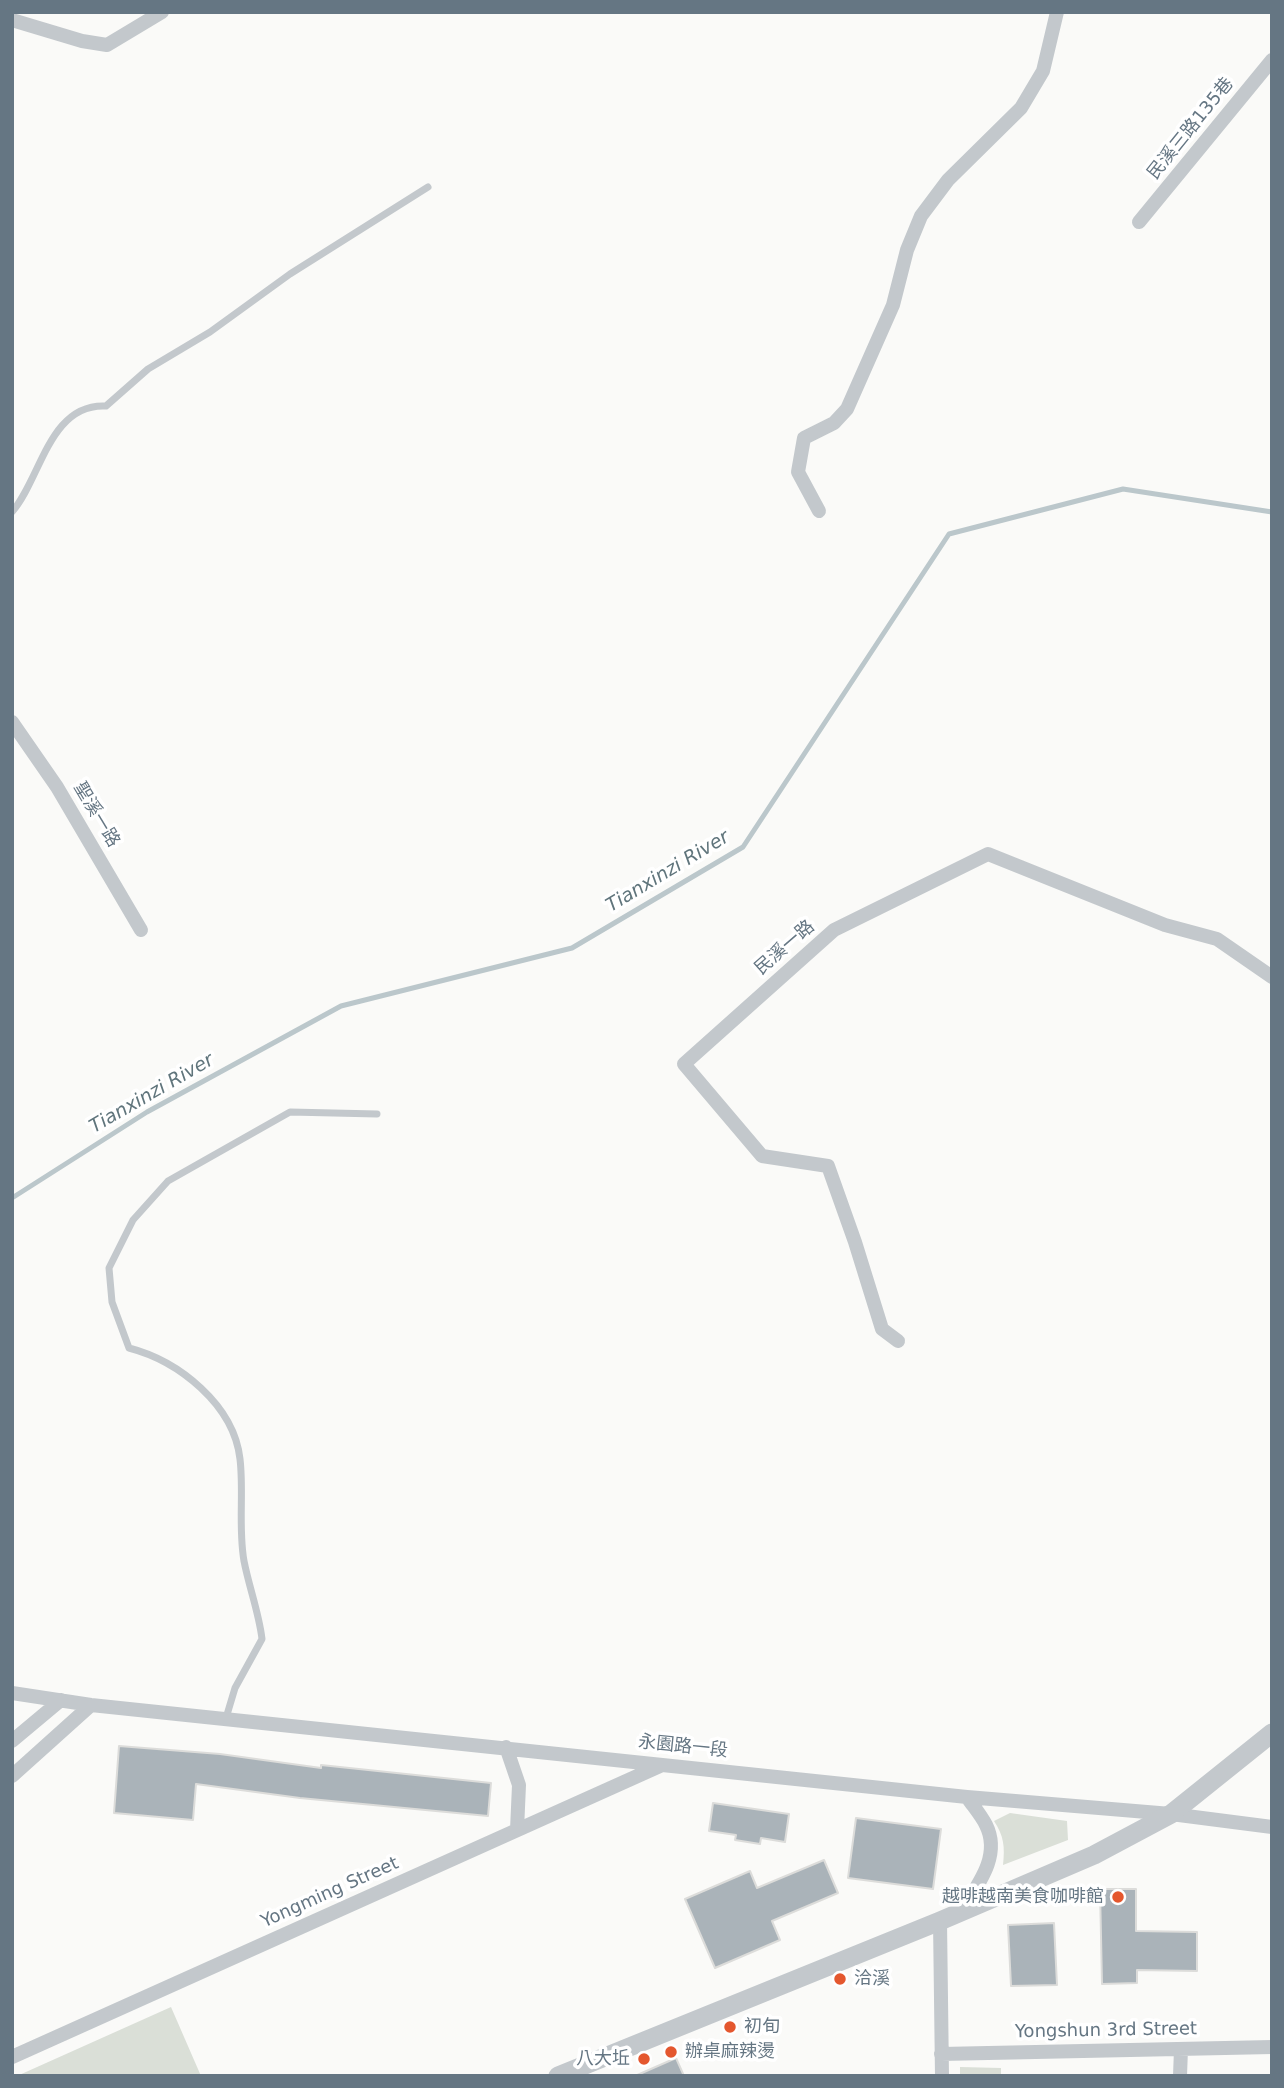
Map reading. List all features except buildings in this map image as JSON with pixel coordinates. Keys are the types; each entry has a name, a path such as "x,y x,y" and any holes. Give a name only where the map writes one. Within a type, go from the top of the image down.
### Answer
{"street":[{"path":"12,20 107,46 162,12"},
{"path":"819,510 798,472 804,438 834,423 847,409 893,305 907,250 921,216 948,180 1021,108 1043,71 1057,12"},
{"name":"民溪三路135巷","path":"1139,222 1272,60"},
{"name":"聖溪一路","path":"12,722 57,787 141,930"},
{"name":"民溪一路","path":"898,1340 882,1329 828,1166 762,1156 684,1064 834,930 988,853 1165,925 1217,939 1272,977"},
{"name":"永園路一段","path":"12,1693 91,1704 967,1797 1171,1814 1272,1827"},
{"path":"12,1741 61,1700"},
{"path":"12,1776 91,1704"},
{"path":"558,2076 586,2071 1094,1855 1171,1814 1272,1733"},
{"path":"506,1747 519,1785 517,1830"},
{"name":"Yongming Street","path":"12,2057 664,1764"},
{"path":"960,1913 985,1874 992,1850 987,1827 967,1797"},
{"path":"940,1922 942,2076"},
{"name":"Yongshun 3rd Street","path":"941,2054 1272,2047"},
{"path":"1180,2076 1181,2049"}],"lane":[{"path":"12,512 51,440 64,424 92,405 106,406 148,369 210,332 290,274 428,187"},
{"path":"226,1718 235,1688 262,1639 244,1561 240,1521 240,1456 235,1439 212,1399 181,1372 147,1352 129,1348 112,1302 109,1268 133,1220 168,1181 290,1112 377,1114"}],"shaded area":[{"path":"1010,1813 1067,1821 1068,1840 1003,1865 1003,1842 994,1821"},
{"path":"171,2007 201,2076 17,2076"},
{"path":"960,2067 1001,2068 1001,2076 960,2076"}],"waterway":[{"name":"Tianxinzi River","path":"12,1198 147,1112 341,1006 572,948 743,847 949,534 1123,489 1272,512"}],"place":[{"name":"越啡越南美食咖啡館","path":"1118,1897"},
{"name":"洽溪","path":"840,1979"},
{"name":"初旬","path":"730,2027"},
{"name":"辦桌麻辣燙","path":"671,2052"},
{"name":"八大坵","path":"644,2059"}]}
